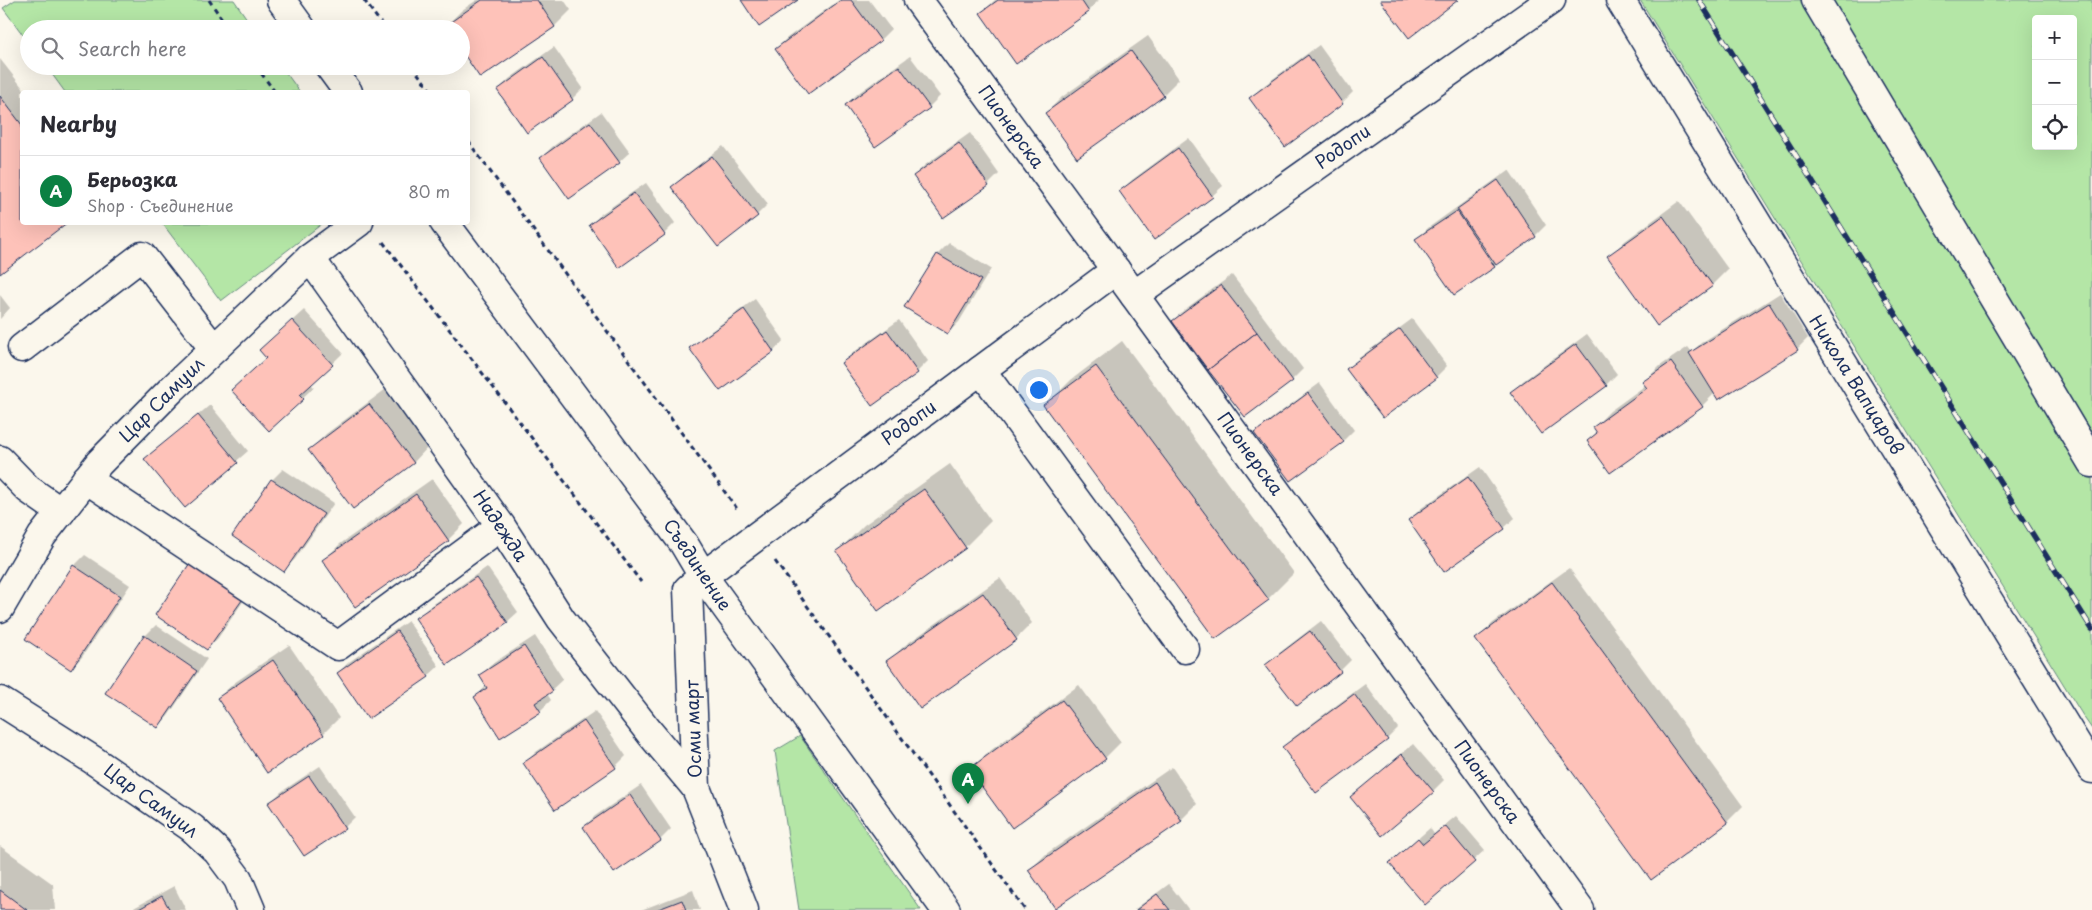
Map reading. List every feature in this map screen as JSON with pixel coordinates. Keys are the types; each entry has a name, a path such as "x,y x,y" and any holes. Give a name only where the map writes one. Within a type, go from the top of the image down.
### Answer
{"street":[{"path":"281,0 295,20"},
{"name":"Пионерска","path":"918,0 1580,910"},
{"name":"Родопи","path":"1134,295 1551,0"},
{"name":"Никола Вапцаров","path":"1620,0 2092,769"},
{"path":"1816,0 2092,462"},
{"path":"336,75 347,90"},
{"name":"Съединение","path":"446,225 684,544 695,583 946,910"},
{"name":"Цар Самуил","path":"0,608 42,536 106,456 214,349 310,258 369,230"},
{"path":"22,348 142,256 214,349"},
{"name":"Надежда","path":"310,258 501,526 561,619 696,788"},
{"name":"Родопи","path":"695,583 1116,270"},
{"path":"981,370 1185,649"},
{"path":"3,469 61,512"},
{"path":"86,479 338,646 501,526"},
{"name":"Осми март","path":"695,583 696,788 744,910"},
{"name":"Цар Самуил","path":"0,701 93,760 192,828 217,851 238,879 251,910"}],"path":[{"path":"209,0 223,20"},
{"path":"364,0 378,20"},
{"path":"263,75 274,90"},
{"path":"419,75 430,90"},
{"path":"369,230 641,582"}],"green space":[{"path":"15,0 234,0 248,20 20,20 20,31 3,8"},
{"path":"1640,0 2092,0 2092,729 2085,719"},
{"path":"53,75 288,75 299,90 64,90"},
{"path":"164,225 320,225 221,301"},
{"path":"800,736 921,910 799,910 775,751"}],"building":[{"path":"482,0 537,0 555,27 480,78 470,63 470,20 454,20"},
{"path":"741,0 798,0 759,27"},
{"path":"841,0 851,0 881,41 808,94 775,49"},
{"path":"998,0 1081,0 1089,12 1016,64 980,13"},
{"path":"1380,0 1458,0 1409,38"},
{"path":"1131,51 1164,96 1077,158 1045,113"},
{"path":"1308,55 1343,104 1285,147 1249,98"},
{"path":"543,57 573,100 527,133 497,90"},
{"path":"899,66 930,108 875,147 845,105"},
{"path":"0,96 20,122 20,225 64,225 0,274"},
{"path":"590,122 620,163 569,199 540,158"},
{"path":"959,143 989,186 943,218 913,176"},
{"path":"1178,148 1213,197 1154,240 1119,191"},
{"path":"712,156 758,216 718,247 671,187"},
{"path":"1498,180 1536,237 1496,265 1457,209"},
{"path":"634,193 665,235 619,268 589,225"},
{"path":"1457,211 1495,267 1454,295 1415,239"},
{"path":"1663,216 1713,286 1657,326 1607,256"},
{"path":"937,254 981,280 948,334 904,307"},
{"path":"1221,285 1257,332 1208,370 1172,321"},
{"path":"1769,303 1798,350 1718,400 1689,353"},
{"path":"744,309 774,352 720,391 689,348"},
{"path":"292,320 333,365 300,395 304,399 269,431 231,390 266,358 259,350"},
{"path":"1400,329 1437,378 1383,418 1346,369"},
{"path":"887,330 918,373 872,406 841,363"},
{"path":"1257,332 1293,381 1245,417 1208,370"},
{"path":"1576,344 1607,386 1541,434 1510,392"},
{"path":"1671,362 1703,407 1610,473 1587,441 1597,433 1593,427 1647,388 1642,382"},
{"path":"1096,366 1269,600 1215,639 1043,405"},
{"path":"1308,393 1344,442 1290,481 1254,433"},
{"path":"369,404 414,463 353,509 308,450"},
{"path":"198,415 238,463 185,508 144,459"},
{"path":"1468,477 1505,529 1444,572 1408,520"},
{"path":"271,479 324,514 284,572 232,536"},
{"path":"924,489 966,548 878,611 836,551"},
{"path":"416,494 449,541 355,607 322,560"},
{"path":"194,557 247,593 207,650 155,615"},
{"path":"73,565 120,596 71,670 25,639"},
{"path":"476,577 508,623 447,665 415,618"},
{"path":"1552,582 1728,823 1651,880 1475,639"},
{"path":"983,593 1017,640 920,709 886,661"},
{"path":"397,631 429,677 368,719 337,673"},
{"path":"1310,631 1341,672 1297,706 1265,665"},
{"path":"144,635 197,671 158,728 105,693"},
{"path":"524,646 553,691 535,703 541,712 500,738 474,697 487,688 479,675"},
{"path":"273,660 324,735 267,773 217,698"},
{"path":"1354,694 1388,740 1316,793 1282,747"},
{"path":"1062,700 1106,759 1012,828 969,769"},
{"path":"584,721 616,768 555,810 523,763"},
{"path":"1402,754 1434,792 1382,836 1350,797"},
{"path":"309,776 345,829 304,856 268,803"},
{"path":"1155,782 1182,821 1055,908 1028,870"},
{"path":"630,795 661,841 614,873 583,827"},
{"path":"1445,826 1475,862 1425,905 1389,863 1418,838 1423,844"},
{"path":"0,890 27,910 0,910"},
{"path":"1157,894 1170,910 1136,910"},
{"path":"162,896 170,910 137,910"},
{"path":"682,900 686,910 656,910"}],"railway":[{"path":"1699,0 2092,629"}],"place":[{"name":"Берьозка","path":"968,804"}]}
